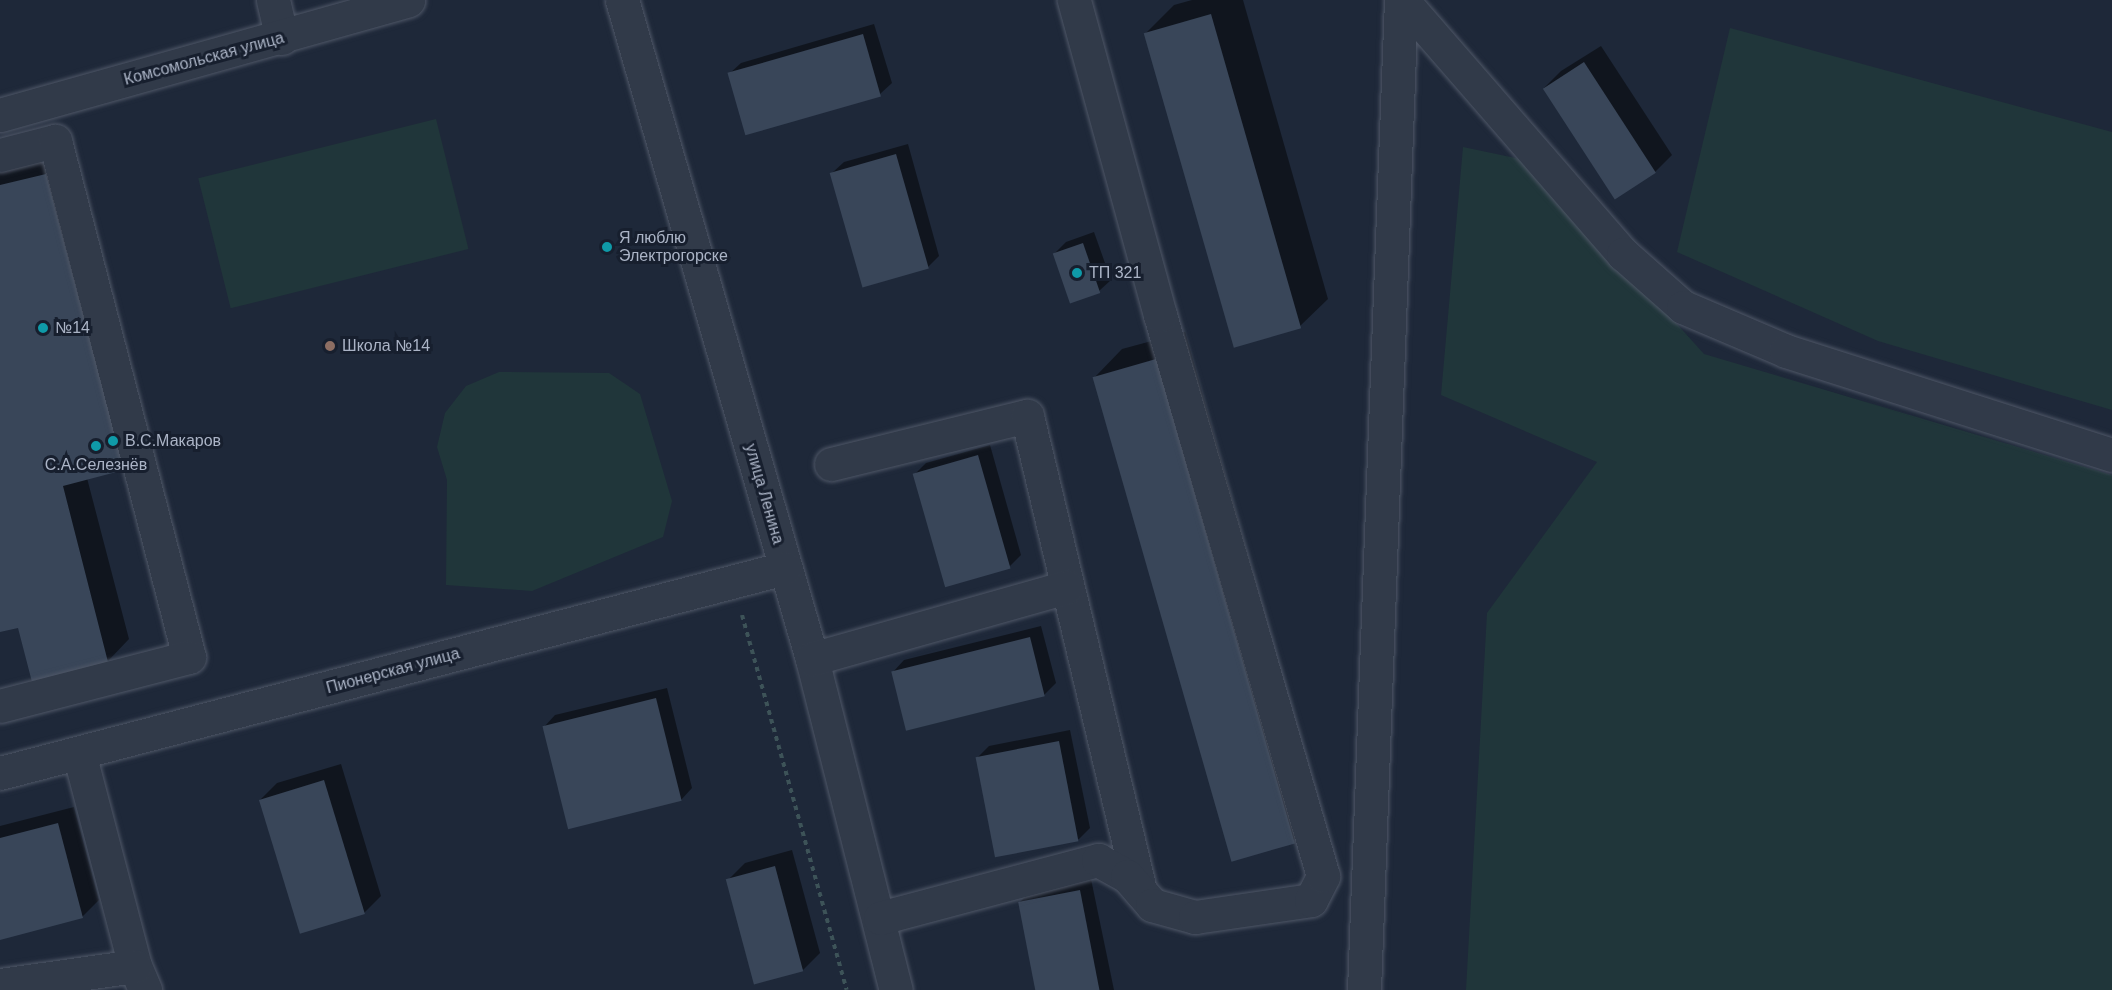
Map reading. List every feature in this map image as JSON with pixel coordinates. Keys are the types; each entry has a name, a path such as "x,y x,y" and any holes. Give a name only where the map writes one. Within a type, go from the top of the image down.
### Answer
{"street":[{"path":"273,0 282,38"},
{"name":"Комсомольская улица","path":"0,115 282,38 408,0"},
{"name":"улица Ленина","path":"622,0 812,659 880,918 896,990"},
{"path":"880,918 1098,860 1127,876 1152,905 1195,917 1311,900 1323,876 1160,315 1074,0"},
{"path":"1402,0 1623,254 1683,307 1786,351 2112,455"},
{"path":"1364,990 1402,0"},
{"path":"0,155 55,141 189,657 0,706"},
{"path":"831,464 1027,416 1067,587 1088,658 1140,890"},
{"name":"Пионерская улица","path":"0,773 785,568"},
{"path":"812,659 1067,587"},
{"path":"0,985 140,978 79,753"}],"path":[{"path":"733,582 847,990"}],"green space":[{"path":"1730,28 2112,132 2112,410 1878,341 1677,252"},
{"path":"436,119 468,249 231,308 198,178"},
{"path":"1463,147 1530,161 1704,354 2112,475 2112,990 1466,990 1487,613 1597,462 1441,395"},
{"path":"499,372 609,373 640,394 672,501 663,537 532,591 446,585 447,480 437,447 445,413 466,386"}],"building":[{"path":"1211,14 1301,328 1234,348 1144,33"},
{"path":"863,34 881,96 745,135 727,73"},
{"path":"1584,62 1656,173 1615,199 1543,89"},
{"path":"896,154 929,268 862,287 830,173"},
{"name":"№14","path":"46,174 124,470 63,486 108,662 32,682 18,628 0,632 0,185"},
{"name":"ТП 321","path":"1083,243 1100,293 1070,304 1053,253"},
{"path":"1156,359 1295,843 1231,862 1093,377"},
{"path":"978,455 1011,568 945,587 913,474"},
{"path":"1030,637 1045,696 906,731 891,672"},
{"path":"656,698 682,801 568,829 542,726"},
{"path":"1059,741 1078,841 995,857 976,757"},
{"path":"324,780 365,914 300,934 259,800"},
{"path":"58,823 83,918 0,940 0,838"},
{"path":"775,866 803,971 754,984 726,879"},
{"path":"1080,890 1099,990 1035,990 1018,902"}],"place":[{"name":"Я люблю Электрогорске","path":"607,247"},
{"name":"ТП 321","path":"1077,273"},
{"name":"№14","path":"43,328"},
{"name":"Школа №14","path":"330,346"},
{"name":"В.С.Макаров","path":"113,441"},
{"name":"С.А.Селезнёв","path":"96,446"}]}
